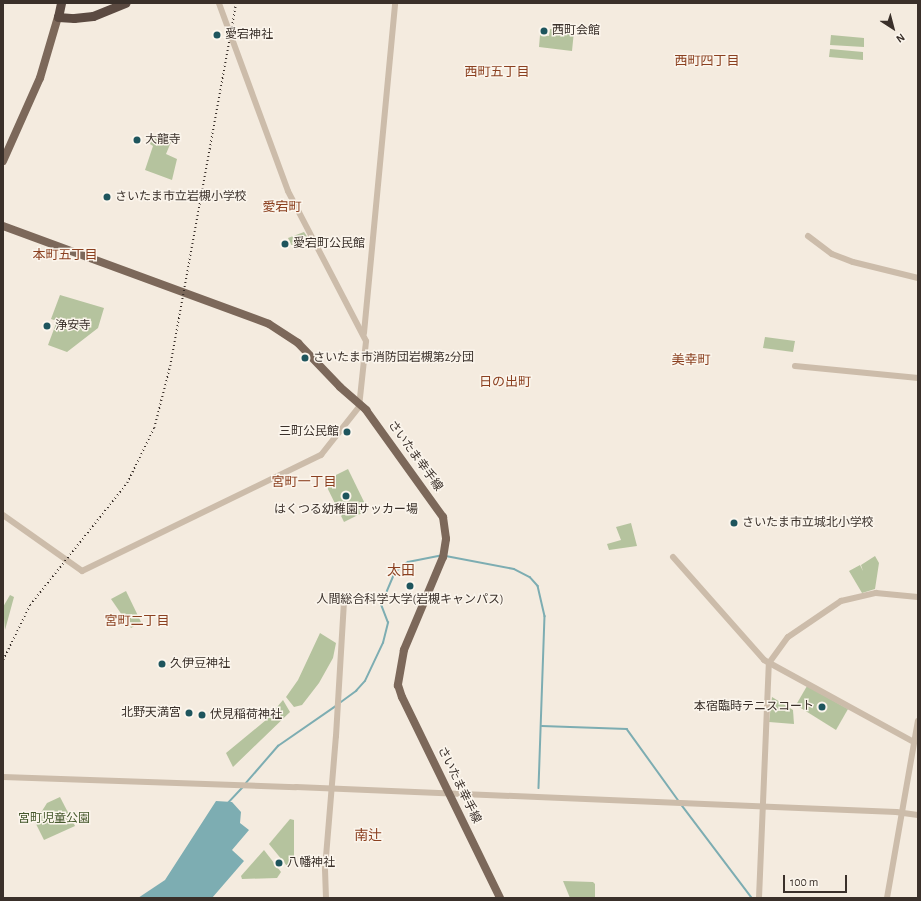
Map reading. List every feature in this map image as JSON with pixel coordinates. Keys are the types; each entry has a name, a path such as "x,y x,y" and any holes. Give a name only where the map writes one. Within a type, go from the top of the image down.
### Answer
{"highway":[{"path":"61,3 58,17 93,16 126,3"}],"main road":[{"path":"3,161 40,78 58,17"},
{"name":"さいたま幸手線","path":"3,226 269,324 298,342 347,394 360,404 436,504 445,524 446,539 443,557 404,650 398,685 402,697 500,898"}],"street":[{"path":"3,515 82,571 321,455 360,404 367,351 363,334 288,191 218,3"},
{"path":"363,334 395,3"},
{"path":"808,236 832,254 853,262 918,278"},
{"path":"795,366 918,378"},
{"path":"673,557 758,655 914,742"},
{"path":"759,898 769,662 788,637 841,601 876,593 918,597"},
{"path":"326,898 325,869 344,602"},
{"path":"887,898 918,721"},
{"path":"3,777 331,789 902,813 918,815"}],"green space":[{"path":"550,29 574,31 572,51 539,47 540,35 549,36"},
{"path":"831,35 864,38 864,47 830,45"},
{"path":"830,49 863,52 863,60 829,57"},
{"path":"153,135 171,142 166,154 177,159 172,180 145,170 153,146 150,144"},
{"path":"304,232 310,241 293,249 288,238"},
{"path":"60,295 104,308 98,328 67,352 48,345 57,321 51,319"},
{"path":"765,337 795,341 793,352 763,348"},
{"name":"はくつる幼稚園サッカー場","path":"348,469 368,510 344,522 324,481"},
{"path":"631,523 637,546 609,550 607,544 621,540 616,527"},
{"path":"875,556 879,563 875,589 862,593 849,571 860,565 863,571 861,565"},
{"path":"126,591 141,622 131,628 111,599"},
{"path":"10,595 14,597 5,630 3,607"},
{"path":"320,633 336,643 333,658 319,683 302,705 294,707 286,697 298,680"},
{"name":"本宿臨時テニスコート","path":"807,686 848,709 836,730 796,705"},
{"path":"772,697 793,710 794,724 769,722"},
{"path":"283,700 290,712 233,767 226,753 266,720"},
{"name":"宮町児童公園","path":"60,797 75,826 44,840 35,822 47,803"},
{"path":"290,819 294,820 294,860 287,866 269,844"},
{"path":"264,850 281,872 277,878 242,879 241,876"},
{"path":"563,881 593,882 595,884 595,898 570,898"}],"water":[{"path":"216,801 232,802 241,812 240,823 249,830 232,850 244,861 212,898 138,898 165,880"}],"waterway":[{"path":"341,702 356,691 365,681 383,643 388,623 381,605 395,572 408,562 440,556"},
{"path":"446,556 514,569 530,577 538,586 545,616 539,788"},
{"path":"246,783 278,746 336,706"},
{"path":"542,726 627,729 679,801"},
{"path":"228,803 242,788"},
{"path":"681,804 752,898"}],"railway":[{"path":"3,660 30,605 127,483 154,428 170,366 236,3"}],"place":[{"name":"西町会館","path":"544,31"},
{"name":"愛宕神社","path":"217,35"},
{"name":"大龍寺","path":"137,140"},
{"name":"さいたま市立岩槻小学校","path":"107,197"},
{"name":"愛宕町公民館","path":"285,244"},
{"name":"浄安寺","path":"47,326"},
{"name":"さいたま市消防団岩槻第2分団","path":"305,358"},
{"name":"三町公民館","path":"347,432"},
{"name":"はくつる幼稚園サッカー場","path":"346,496"},
{"name":"さいたま市立城北小学校","path":"734,523"},
{"name":"人間総合科学大学(岩槻キャンパス)","path":"410,586"},
{"name":"久伊豆神社","path":"162,664"},
{"name":"本宿臨時テニスコート","path":"822,707"},
{"name":"北野天満宮","path":"189,713"},
{"name":"伏見稲荷神社","path":"202,715"},
{"name":"八幡神社","path":"279,863"}],"district":[{"name":"西町四丁目","path":"707,62"},
{"name":"西町五丁目","path":"497,73"},
{"name":"愛宕町","path":"282,208"},
{"name":"本町五丁目","path":"65,256"},
{"name":"美幸町","path":"691,361"},
{"name":"日の出町","path":"505,383"},
{"name":"宮町一丁目","path":"304,483"},
{"name":"太田","path":"401,571"},
{"name":"宮町二丁目","path":"137,622"},
{"name":"南辻","path":"368,836"}]}
